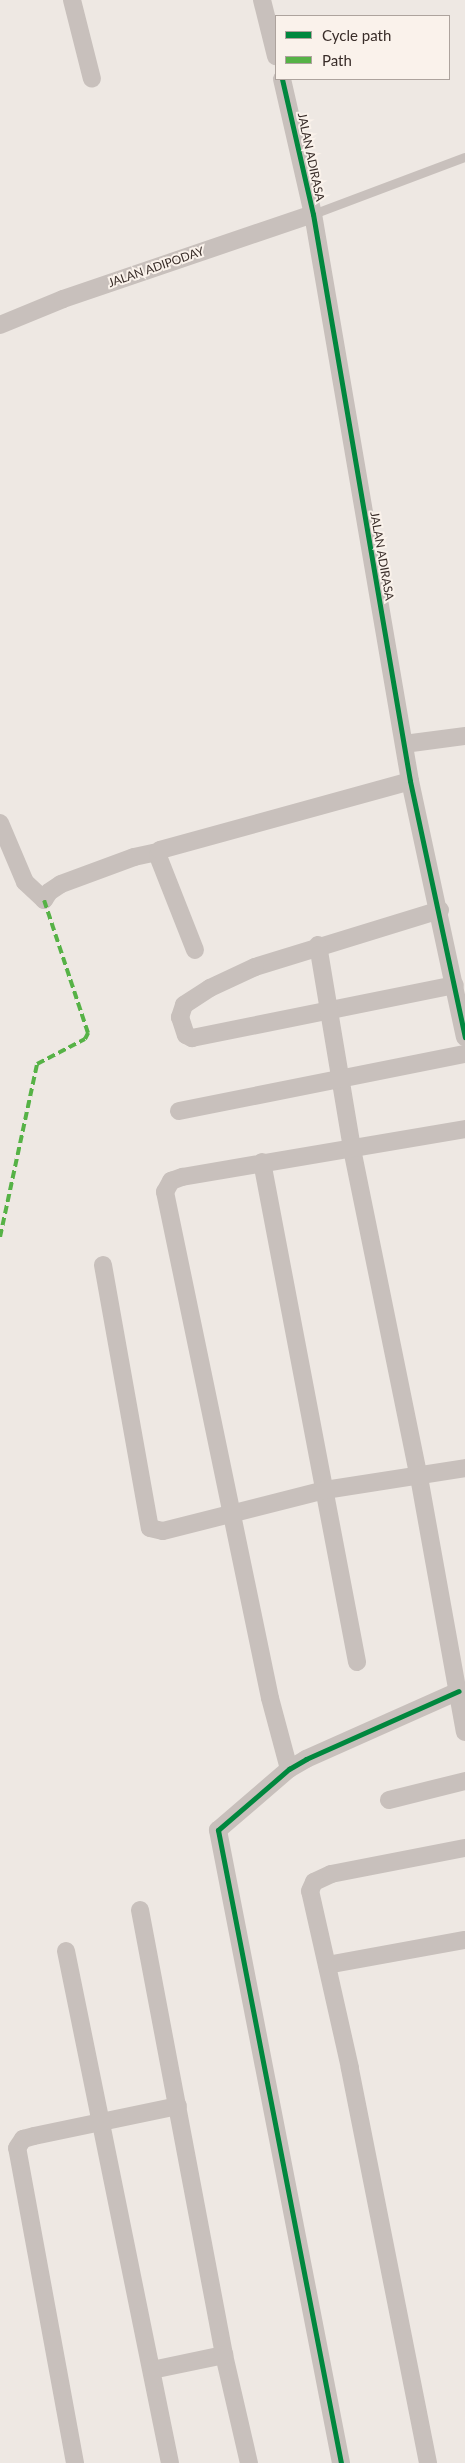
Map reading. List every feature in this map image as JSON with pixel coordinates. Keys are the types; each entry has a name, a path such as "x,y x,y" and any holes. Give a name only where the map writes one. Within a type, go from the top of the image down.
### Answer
{"street":[{"path":"72,0 92,79"},
{"path":"262,0 275,52"},
{"name":"JALAN ADIRASA","path":"282,80 313,214 410,781 440,910 465,1037"},
{"name":"JALAN ADIPODAY","path":"0,324 64,299 313,214"},
{"path":"404,744 465,736"},
{"path":"0,823 25,882 44,900 49,892 61,884 125,860 158,852 217,832 410,781"},
{"path":"158,852 195,950"},
{"path":"440,910 318,945 255,967 210,988 184,1005 180,1017 186,1035 192,1038 455,985"},
{"path":"318,945 352,1149 419,1477 465,1732"},
{"path":"179,1111 465,1054"},
{"path":"289,1769 270,1698 234,1514 165,1192 167,1184 177,1178 262,1162 352,1149 465,1129"},
{"path":"262,1162 356,1662"},
{"path":"103,1265 150,1528 163,1531 325,1490 419,1477 465,1468"},
{"path":"340,2463 290,2209 261,2042 219,1836 220,1826 289,1769 405,1712 459,1691"},
{"path":"389,1800 465,1781"},
{"path":"428,2463 327,1965 310,1891 314,1882 331,1874 465,1848"},
{"path":"140,1910 224,2355 249,2463"},
{"path":"327,1965 465,1940"},
{"path":"66,1951 102,2120 170,2463"},
{"path":"75,2463 17,2148 24,2140 102,2120 178,2106"},
{"path":"152,2370 224,2355"}],"lane":[{"path":"313,214 465,157"}],"marked path":[{"path":"0,1237 37,1064 85,1039 88,1033 44,900"}],"cycle path":[{"path":"282,80 313,214 410,781 465,1037"},
{"path":"341,2463 218,1830 289,1769 306,1759 459,1691"}]}
